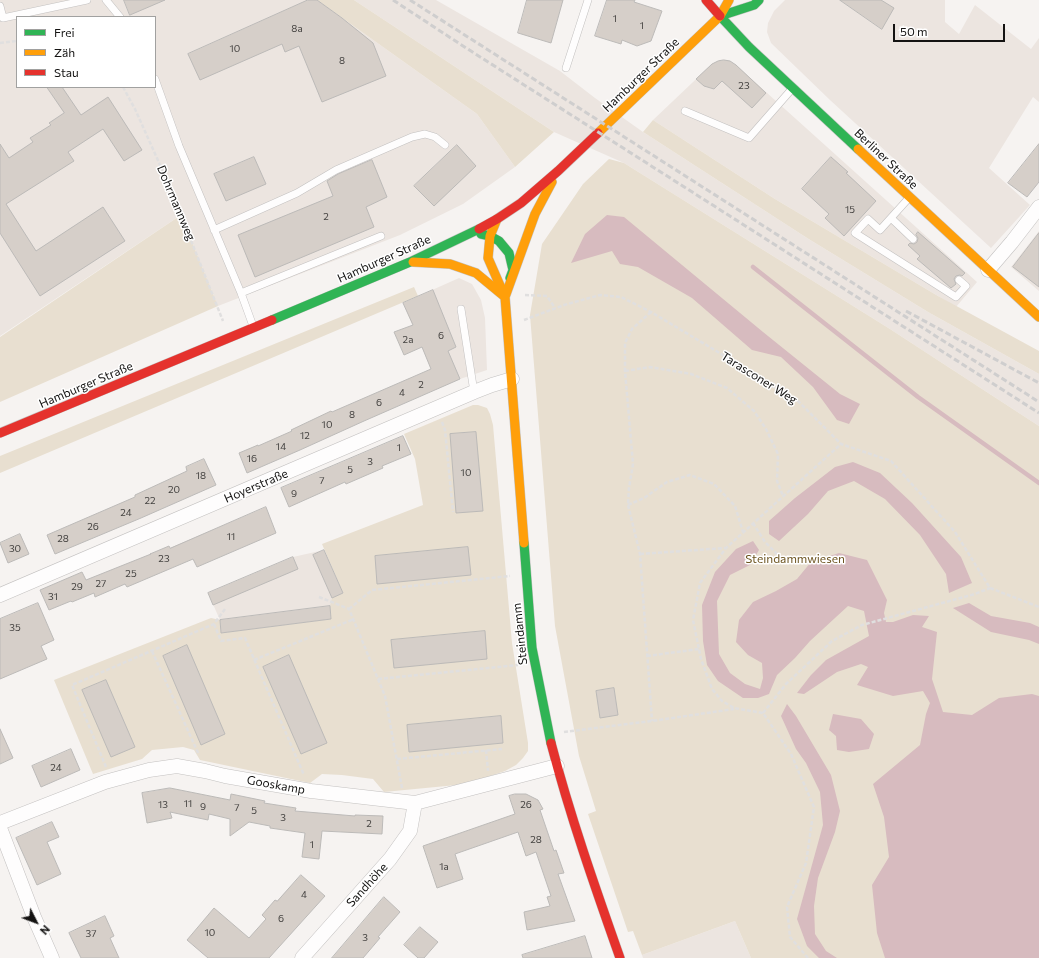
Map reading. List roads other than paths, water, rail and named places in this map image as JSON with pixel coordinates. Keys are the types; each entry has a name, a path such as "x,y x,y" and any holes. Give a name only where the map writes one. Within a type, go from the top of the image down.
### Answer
{"main road":[{"name":"Berliner Straße","path":"706,0 749,47 1039,317"},
{"path":"720,16 729,0"},
{"path":"720,16 754,5 759,0"},
{"name":"Hamburger Straße","path":"0,433 410,262 497,219 521,203 558,171 720,16"},
{"path":"410,262 450,264 476,273 505,297 535,214 558,171"},
{"name":"Steindamm","path":"497,219 490,236 488,258 505,297 532,648 557,766 591,875 620,958"},
{"name":"Steindamm","path":"473,232 490,236 499,241 509,253 513,270 505,297"}],"street":[{"path":"988,270 1039,207"},
{"name":"Hoyerstraße","path":"0,595 474,392 512,379"},
{"name":"Gooskamp","path":"0,823 112,780 149,770 177,766 205,770 225,776 311,791 410,803 557,766"},
{"name":"Sandhöhe","path":"302,958 390,859 410,831 410,803"},
{"path":"1,836 52,958"}],"lane":[{"path":"0,6 3,18 87,0"},
{"path":"106,0 119,16"},
{"path":"566,68 588,0"},
{"path":"156,83 179,146 241,293 254,328"},
{"path":"685,110 748,138 793,88"},
{"path":"214,230 297,193 336,170 412,137 425,134 435,136 445,145"},
{"path":"910,197 880,230 868,219 855,233 956,297 966,286 959,280"},
{"path":"891,218 913,238"},
{"path":"241,293 381,236"},
{"path":"460,309 474,392"}],"waterway":[{"path":"753,267 918,397 1039,483"}],"railway":[{"path":"393,0 1039,413"},
{"path":"410,0 1039,402"},
{"path":"906,311 1039,383"}],"park label":[{"name":"Steindammwiesen","path":"795,559"}]}
